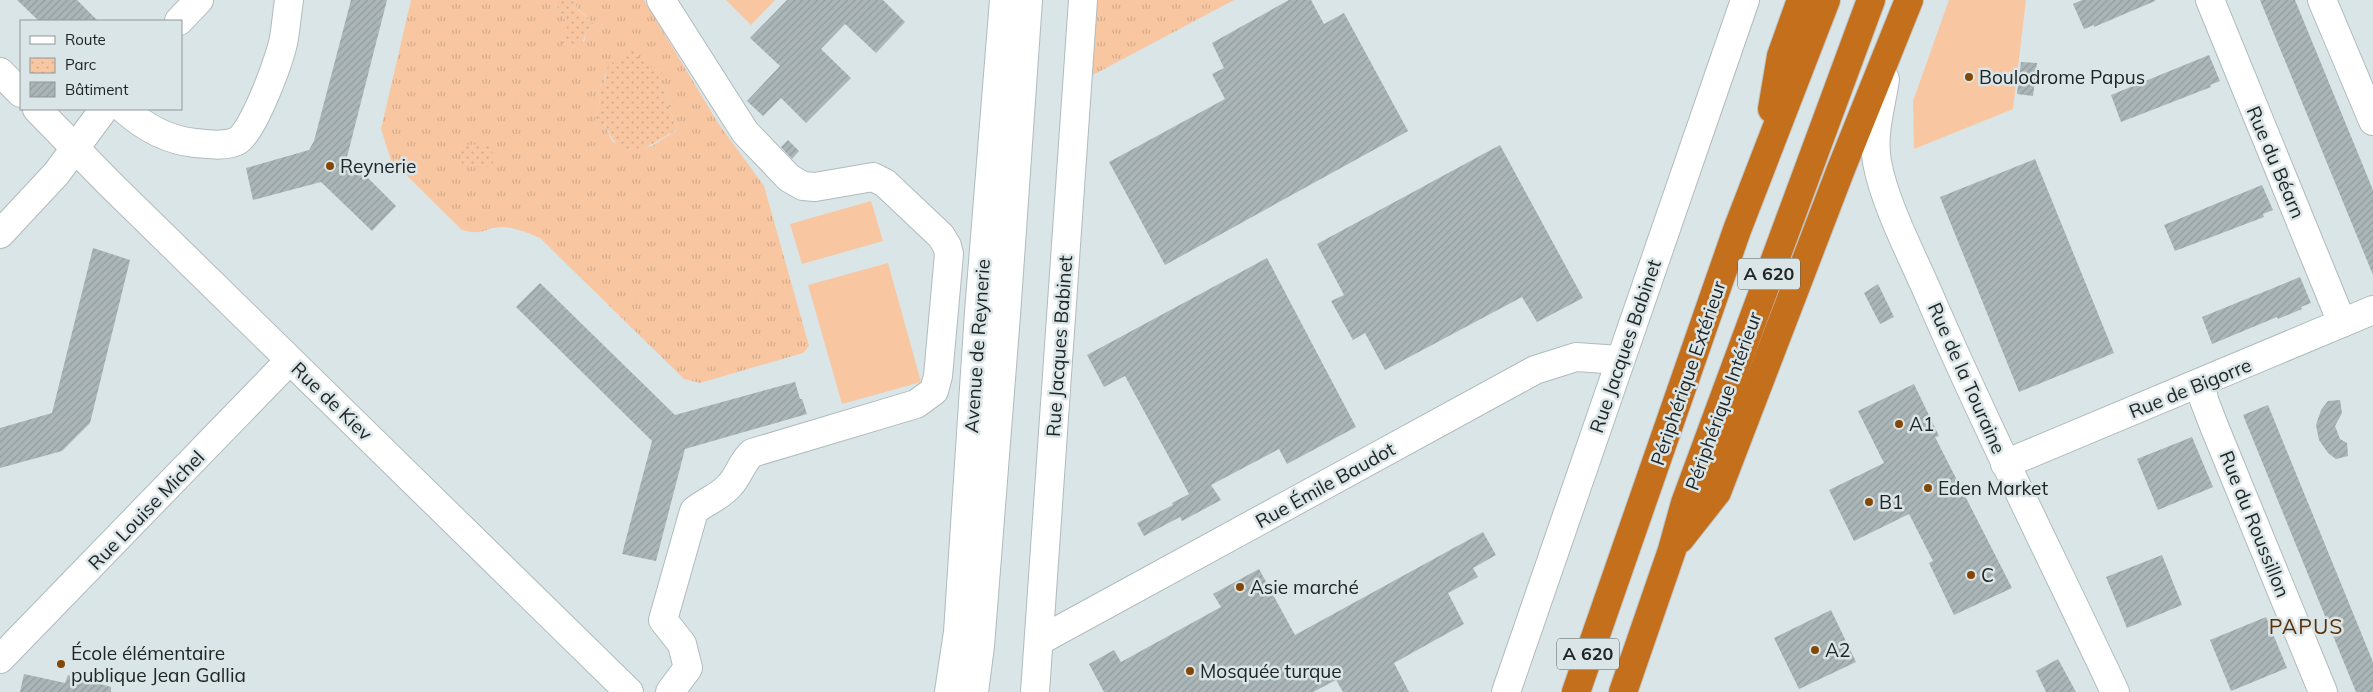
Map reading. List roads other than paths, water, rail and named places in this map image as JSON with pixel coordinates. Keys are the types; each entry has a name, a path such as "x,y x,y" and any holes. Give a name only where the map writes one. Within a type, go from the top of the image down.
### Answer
{"highway":[{"path":"1765,154 1781,56 1801,0"},
{"name":"Périphérique Extérieur","path":"1576,692 1765,154 1826,0"},
{"name":"Périphérique Intérieur","path":"1623,692 1672,550 1685,504 1871,0"},
{"path":"1672,550 1717,492 1841,169 1909,0"}],"street":[{"path":"180,20 199,0"},
{"path":"125,110 138,122 171,139 223,145 238,141 250,130 284,40 288,0"},
{"path":"661,0 745,132 790,178 803,186 816,187 873,177 885,182 941,236 948,246 949,254 938,376 934,391 916,404 752,452 744,460 729,486 718,496 694,510 663,620 682,644 688,668 670,692"},
{"name":"Avenue de Reynerie","path":"949,692 958,632 979,312 1004,0"},
{"name":"Avenue de Reynerie","path":"974,692 981,637 1006,324 1028,0"},
{"name":"Rue Jacques Babinet","path":"1035,692 1083,0"},
{"name":"Rue Jacques Babinet","path":"1506,692 1745,0"},
{"name":"Rue du Béarn","path":"2210,0 2342,323"},
{"path":"2322,0 2372,114"},
{"name":"Rue de la Touraine","path":"1889,51 1877,123 1877,160 1881,181 1943,327 2005,464 2115,692"},
{"path":"0,72 20,92"},
{"name":"Rue de Kiev","path":"38,110 629,692"},
{"path":"0,234 43,190 103,110"},
{"name":"Rue de Bigorre","path":"2005,464 2373,310"},
{"name":"Rue Émile Baudot","path":"1039,641 1535,370 1576,357 1620,360"},
{"name":"Rue Louise Michel","path":"0,659 290,360"},
{"name":"Rue du Roussillon","path":"2201,383 2204,400 2214,426 2323,692"}],"place":[{"name":"Boulodrome Papus","path":"1969,77"},
{"name":"Reynerie","path":"330,166"},
{"name":"A1","path":"1899,424"},
{"name":"Eden Market","path":"1928,488"},
{"name":"B1","path":"1869,502"},
{"name":"C","path":"1971,575"},
{"name":"Asie marché","path":"1240,587"},
{"name":"A2","path":"1815,650"},
{"name":"École élémentaire publique Jean Gallia","path":"61,664"},
{"name":"Mosquée turque","path":"1190,671"}],"district":[{"name":"PAPUS","path":"2306,627"}]}
